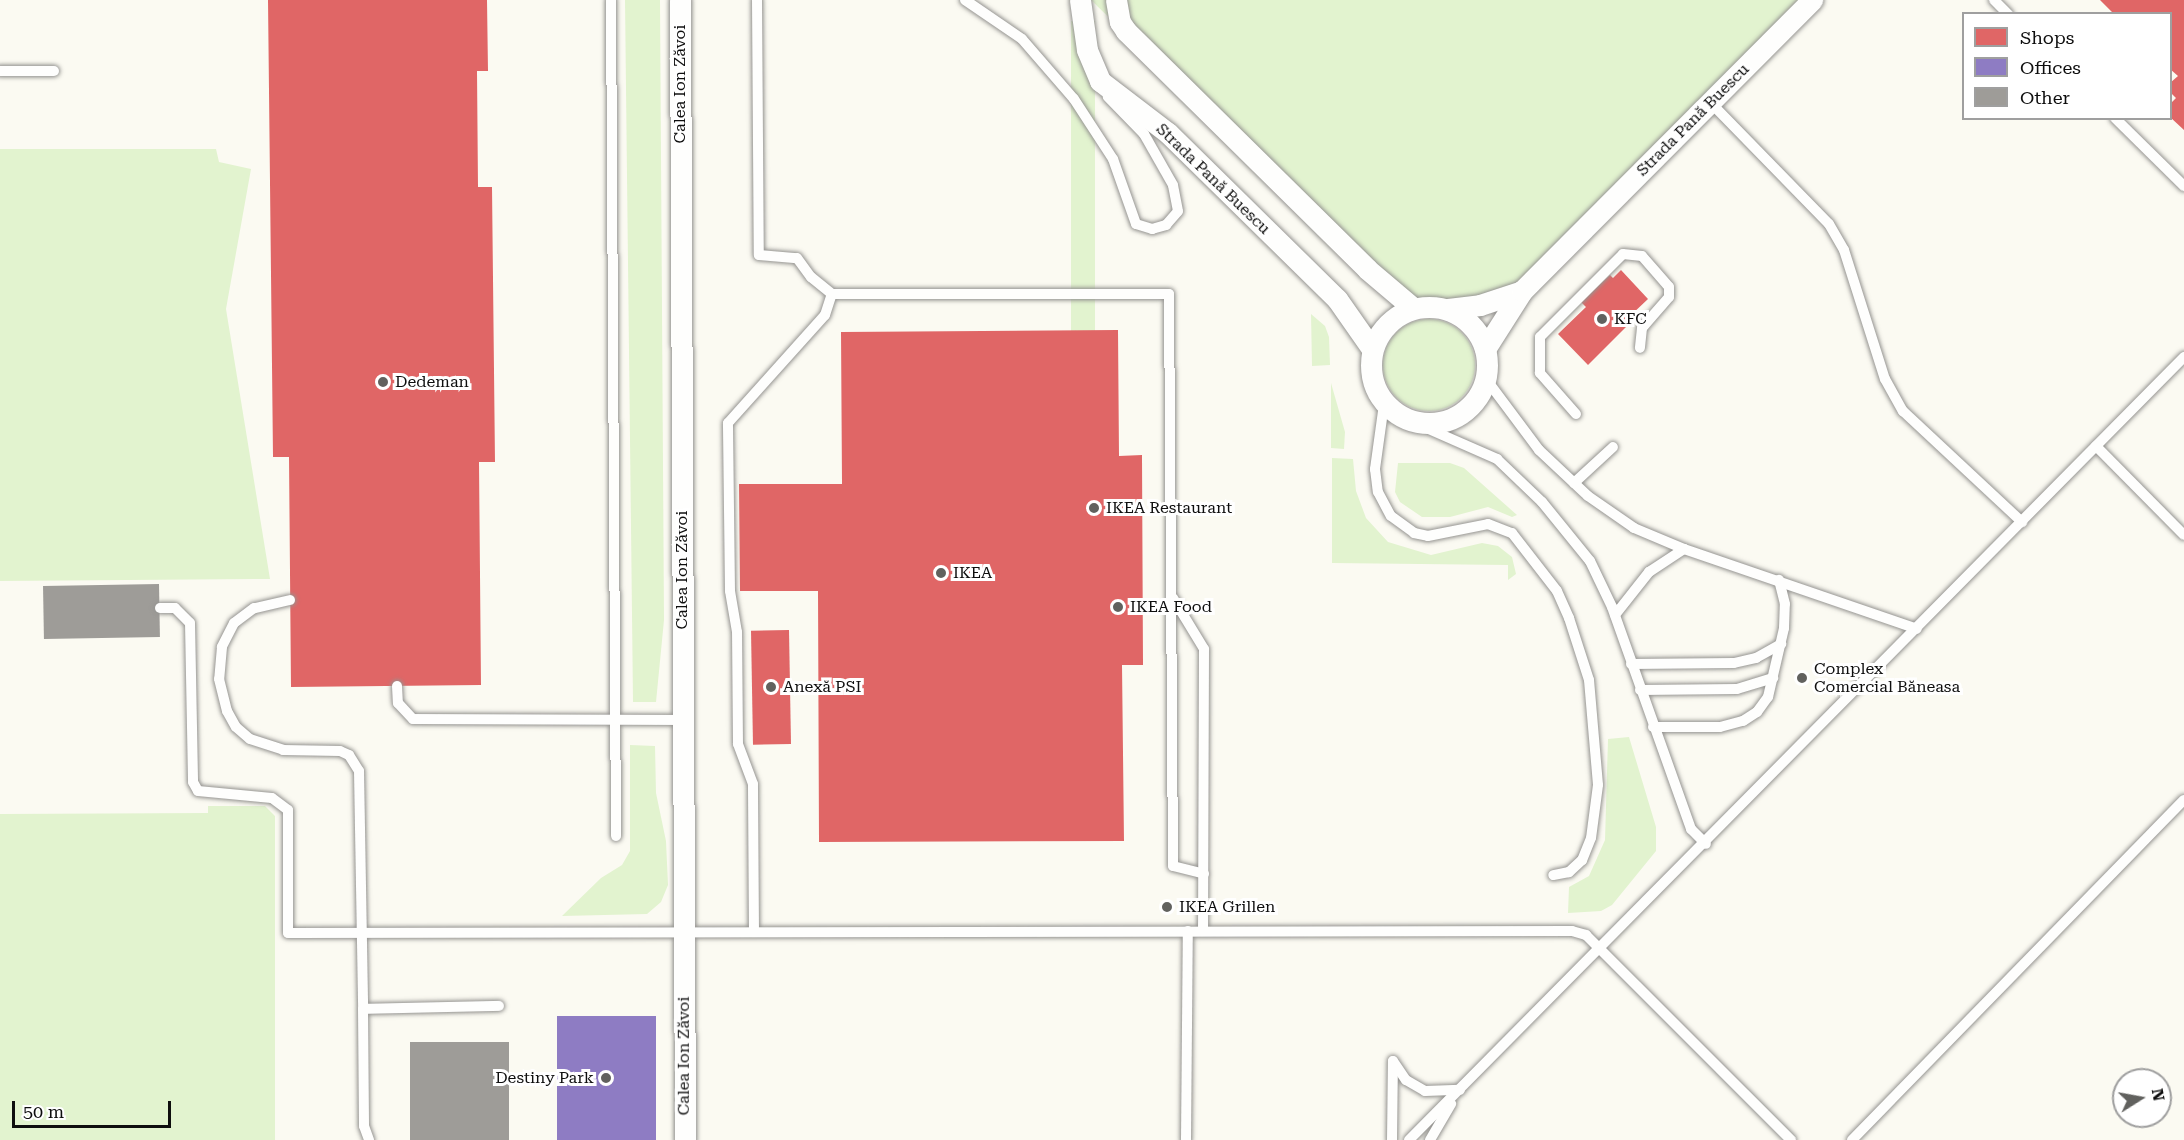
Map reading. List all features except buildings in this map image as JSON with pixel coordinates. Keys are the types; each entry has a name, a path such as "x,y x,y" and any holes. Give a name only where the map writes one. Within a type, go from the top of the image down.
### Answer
{"street":[{"name":"Calea Ion Zăvoi","path":"680,0 685,1140"},
{"name":"Strada Pană Buescu","path":"1080,0 1087,50 1100,81 1168,133 1337,299 1372,349"},
{"path":"1116,0 1119,22 1126,31 1367,269 1413,308"},
{"name":"Strada Pană Buescu","path":"1485,349 1522,291 1812,0"},
{"name":"Strada Pană Buescu","path":"1448,309 1480,305 1522,291"},
{"path":"1413,308 1448,309 1477,331 1485,349 1486,379 1473,405 1461,414 1436,424 1416,423 1384,404 1372,380 1372,349 1386,325 1413,308"}],"lane":[{"path":"611,0 616,836"},
{"path":"757,0 757,248 759,255 797,258 811,277 832,294 1169,294 1173,866 1204,874"},
{"path":"965,0 1022,39 1074,99 1113,159 1136,224 1152,229 1166,225 1178,211 1173,185 1144,134 1109,100 1100,81"},
{"path":"1994,0 2006,12"},
{"path":"0,71 54,71"},
{"path":"1710,102 1829,224 1844,250 1885,379 1903,411 2022,522"},
{"path":"2117,120 2184,186"},
{"path":"1576,414 1540,373 1540,337 1623,254 1642,256 1669,287 1669,297 1642,328 1641,348"},
{"path":"754,932 753,784 738,744 737,632 729,591 728,423 825,315 832,294"},
{"path":"1409,1140 1706,844 2184,357"},
{"path":"1486,379 1539,450 1574,483 1634,528 1684,549 1917,628"},
{"path":"1384,404 1375,469 1378,492 1391,516 1414,533 1428,536 1475,525 1500,526 1524,544 1557,591 1569,618 1589,680 1598,784 1591,838 1582,860 1569,872 1553,875"},
{"path":"1416,423 1481,449 1511,470 1542,502 1590,561 1615,615 1653,728 1691,829 1706,844"},
{"path":"2096,446 2184,535"},
{"path":"1574,483 1613,447"},
{"path":"1615,615 1649,572 1684,549"},
{"path":"1653,728 1720,727 1743,721 1762,705 1773,678 1781,644 1785,604 1779,580"},
{"path":"1172,595 1204,649 1203,931"},
{"path":"290,600 254,608 234,623 219,662 223,696 236,727 250,739 283,750 340,751 355,763 360,781 364,1126 369,1140"},
{"path":"160,608 175,608 190,623 193,782 198,791 272,798 288,810 288,933 1572,931 1586,935 1791,1140"},
{"path":"1632,664 1734,663 1756,658 1781,644"},
{"path":"1640,690 1737,689 1773,678"},
{"path":"397,686 398,703 413,719 682,720"},
{"path":"1852,1140 2184,800"},
{"path":"1186,1140 1188,931"},
{"path":"363,1009 500,1006"},
{"path":"1392,1140 1393,1061 1406,1080 1425,1091 1460,1090"},
{"path":"1430,1140 1460,1090"},
{"path":"1416,1140 1421,1129"}],"green space":[{"path":"625,0 660,0 664,620 656,702 633,702"},
{"path":"1091,0 1812,0 1522,291 1448,309 1413,308 1367,269"},
{"path":"1071,21 1095,21 1095,396 1071,396"},
{"path":"0,149 216,149 219,162 251,169 226,309 270,579 0,581"},
{"path":"1311,314 1325,326 1329,337 1330,365 1312,366"},
{"path":"1429,319 1447,322 1462,332 1472,347 1475,365 1472,383 1462,398 1447,408 1429,411 1411,408 1396,398 1386,383 1383,365 1386,347 1396,332 1411,322"},
{"path":"1331,383 1345,432 1344,449 1331,448"},
{"path":"1332,458 1353,459 1356,491 1366,518 1388,542 1431,555 1482,543 1498,546 1512,557 1516,574 1508,580 1508,565 1332,563"},
{"path":"1398,463 1450,463 1464,468 1517,515 1512,517 1488,507 1450,517 1422,517 1400,502 1395,492"},
{"path":"1629,737 1656,827 1656,851 1612,905 1601,911 1568,913 1569,887 1589,876 1605,840 1608,739"},
{"path":"630,745 655,746 656,793 666,841 668,885 661,902 647,914 562,916 601,878 622,865 630,851"},
{"path":"208,806 265,806 275,816 275,1140 0,1140 0,814 208,813"}],"place":[{"name":"KFC","path":"1602,319"},
{"name":"Dedeman","path":"383,382"},
{"name":"IKEA Restaurant","path":"1094,508"},
{"name":"IKEA","path":"941,573"},
{"name":"IKEA Food","path":"1118,607"},
{"name":"Complex Comercial Băneasa","path":"1802,678"},
{"name":"Anexă PSI","path":"771,687"},
{"name":"IKEA Grillen","path":"1167,907"},
{"name":"Destiny Park","path":"606,1078"}]}
